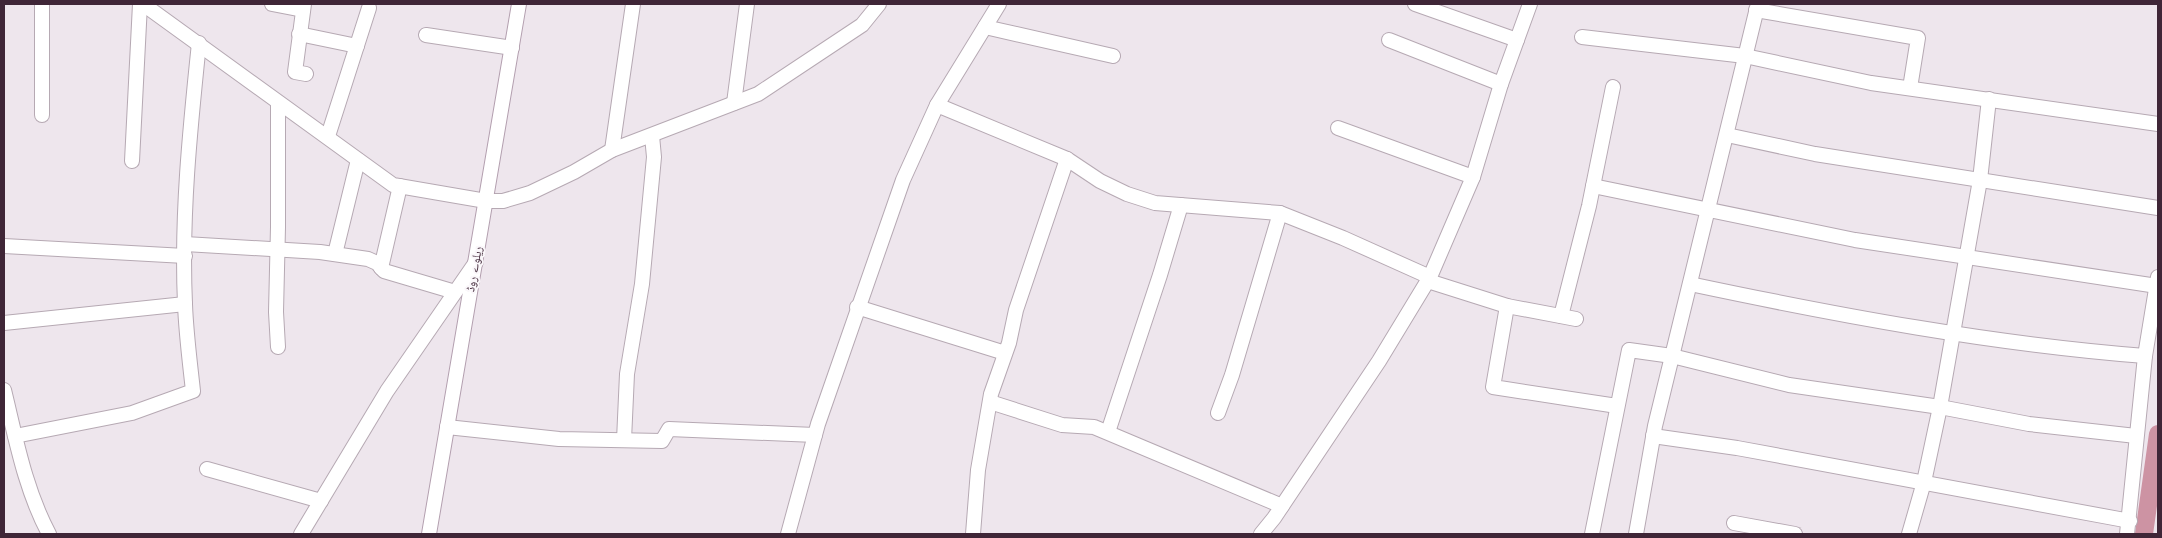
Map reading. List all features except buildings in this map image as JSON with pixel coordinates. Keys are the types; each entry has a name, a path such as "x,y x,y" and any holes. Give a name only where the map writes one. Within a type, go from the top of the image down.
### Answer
{"street":[{"path":"42,4 42,115"},
{"path":"141,4 199,43 278,103 328,136 393,185 486,201 503,201 530,193 574,172 612,150 758,94 862,25 879,4"},
{"path":"132,161 141,4"},
{"path":"272,4 304,7 295,72 306,74"},
{"name":"ریلوے روڈ","path":"429,534 519,4"},
{"path":"612,150 633,4"},
{"path":"734,103 747,4"},
{"path":"788,534 815,435 857,307 902,180 938,105 999,4"},
{"path":"1415,4 1517,40"},
{"path":"1261,534 1282,506 1379,361 1429,279 1473,177 1501,84 1530,4"},
{"path":"1636,534 1653,436 1757,7 1918,38 1910,88"},
{"path":"328,136 368,8"},
{"path":"985,27 1113,56"},
{"path":"300,34 356,46"},
{"path":"426,35 512,48"},
{"path":"1582,37 1745,56 1870,83 2158,124"},
{"path":"1389,40 1501,84"},
{"path":"15,436 132,413 193,391 185,304 185,250 190,128 199,43"},
{"path":"1561,316 1593,186 1613,87"},
{"path":"1909,534 1924,482 1940,407 1980,180 1989,99"},
{"path":"278,103 276,312 278,347"},
{"path":"938,105 1067,159 1100,181 1127,194 1155,203 1280,213 1343,238 1429,279 1507,306 1576,319"},
{"path":"1338,128 1473,177"},
{"path":"1727,134 1814,154 2158,208"},
{"path":"624,440 627,374 642,284 654,157 652,136"},
{"path":"973,534 978,470 990,402 1016,310 1067,159"},
{"path":"335,254 358,160"},
{"path":"381,268 400,186"},
{"path":"1593,186 1855,240 1966,258 2158,282 2136,436 2128,528 1924,482 1737,448 1653,436"},
{"path":"1108,432 1181,205"},
{"path":"1218,413 1232,375 1280,213"},
{"path":"4,246 278,250 335,254 368,259 377,263 384,271 455,292"},
{"path":"301,534 387,391 476,261"},
{"path":"1690,284 1953,334 2077,351 2146,356"},
{"path":"4,323 185,304"},
{"path":"1507,306 1493,386 1617,406"},
{"path":"857,307 1005,353"},
{"path":"1592,534 1629,350 1672,356 1789,384 1940,407 2029,424 2136,436"},
{"path":"4,390 35,510 49,534"},
{"path":"990,402 1062,425 1094,426 1282,506"},
{"path":"447,427 559,439 662,441 669,430 815,435"},
{"path":"207,470 321,501"},
{"path":"1734,523 1795,534"}],"waterway":[{"path":"2144,534 2158,434"}]}
